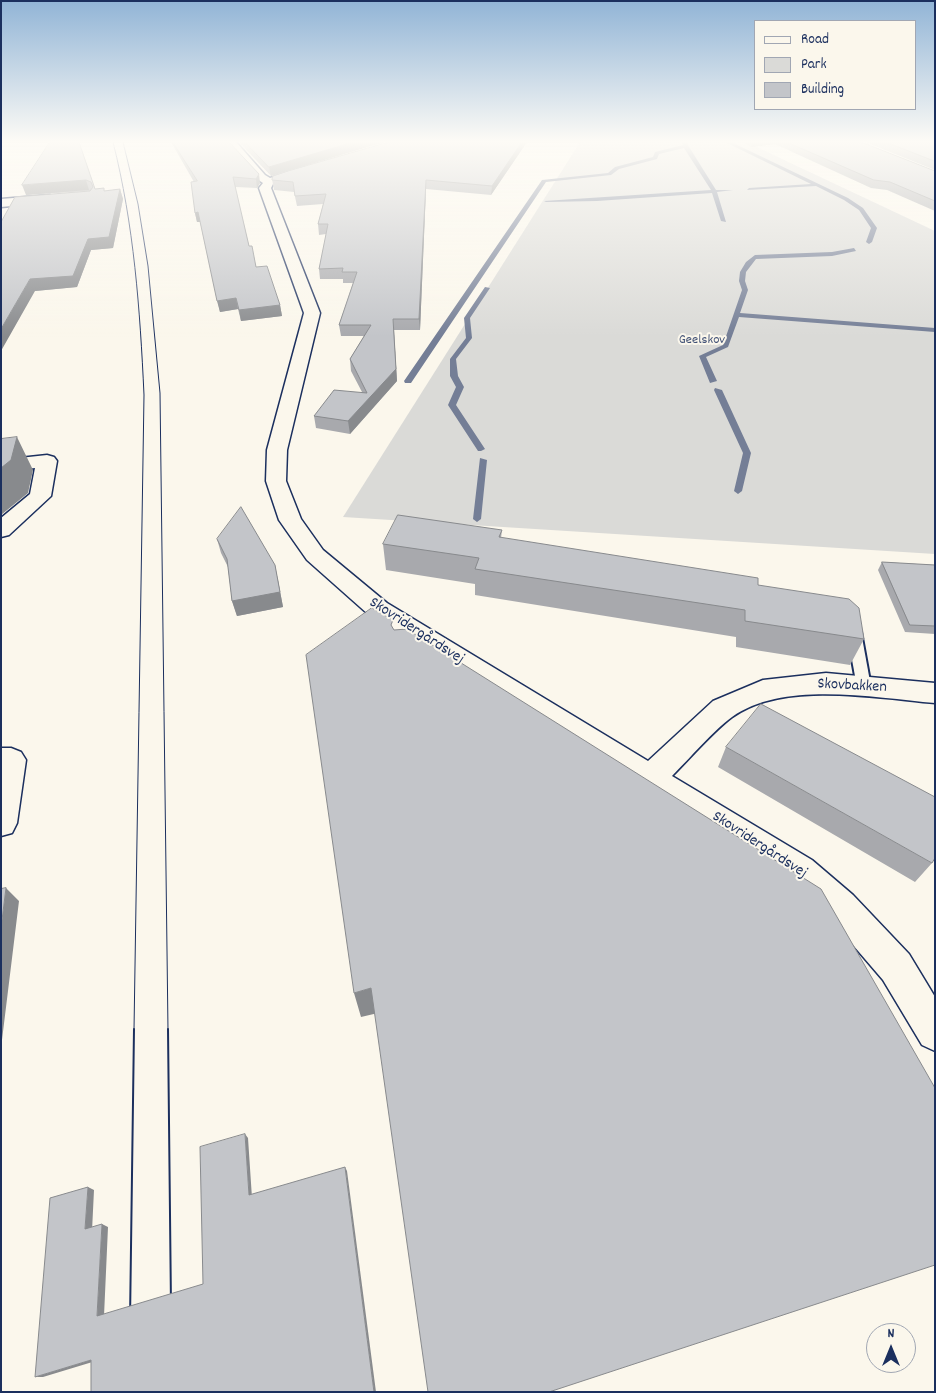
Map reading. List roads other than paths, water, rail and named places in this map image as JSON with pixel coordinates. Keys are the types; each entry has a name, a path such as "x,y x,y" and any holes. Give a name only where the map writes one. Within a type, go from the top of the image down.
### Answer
{"street":[{"name":"Skovridergårdsvej","path":"272,207 312,313 277,450 276,481 290,520 315,555 378,609 424,644 651,777 800,871 841,906 896,967 935,1032"},
{"path":"1,466 47,461 40,496 1,530"},
{"name":"Skovbakken","path":"651,777 722,709 763,690 826,683 935,693"},
{"path":"1,760 11,760 1,823"}],"lane":[{"path":"842,621 854,631 864,687"}],"waterway":[{"path":"408,381 526,207"},
{"path":"719,207 724,221"},
{"path":"858,207 874,228 869,242"},
{"path":"713,381 702,356 726,346 745,290 742,281 743,272 751,260 755,257 832,254 854,250"},
{"path":"481,449 452,405 460,387 454,376 453,359 469,338 467,318 487,288"},
{"path":"737,315 935,330"},
{"path":"718,390 747,453 738,491"},
{"path":"477,519 483,460"}],"tram line":[{"path":"126,207 135,267 144,395 134,1030"},
{"path":"138,207 148,266 160,393 168,1030"},
{"path":"130,1320 134,1029"},
{"path":"168,1029 171,1307"}],"park label":[{"name":"Geelskov","path":"702,341"}]}
